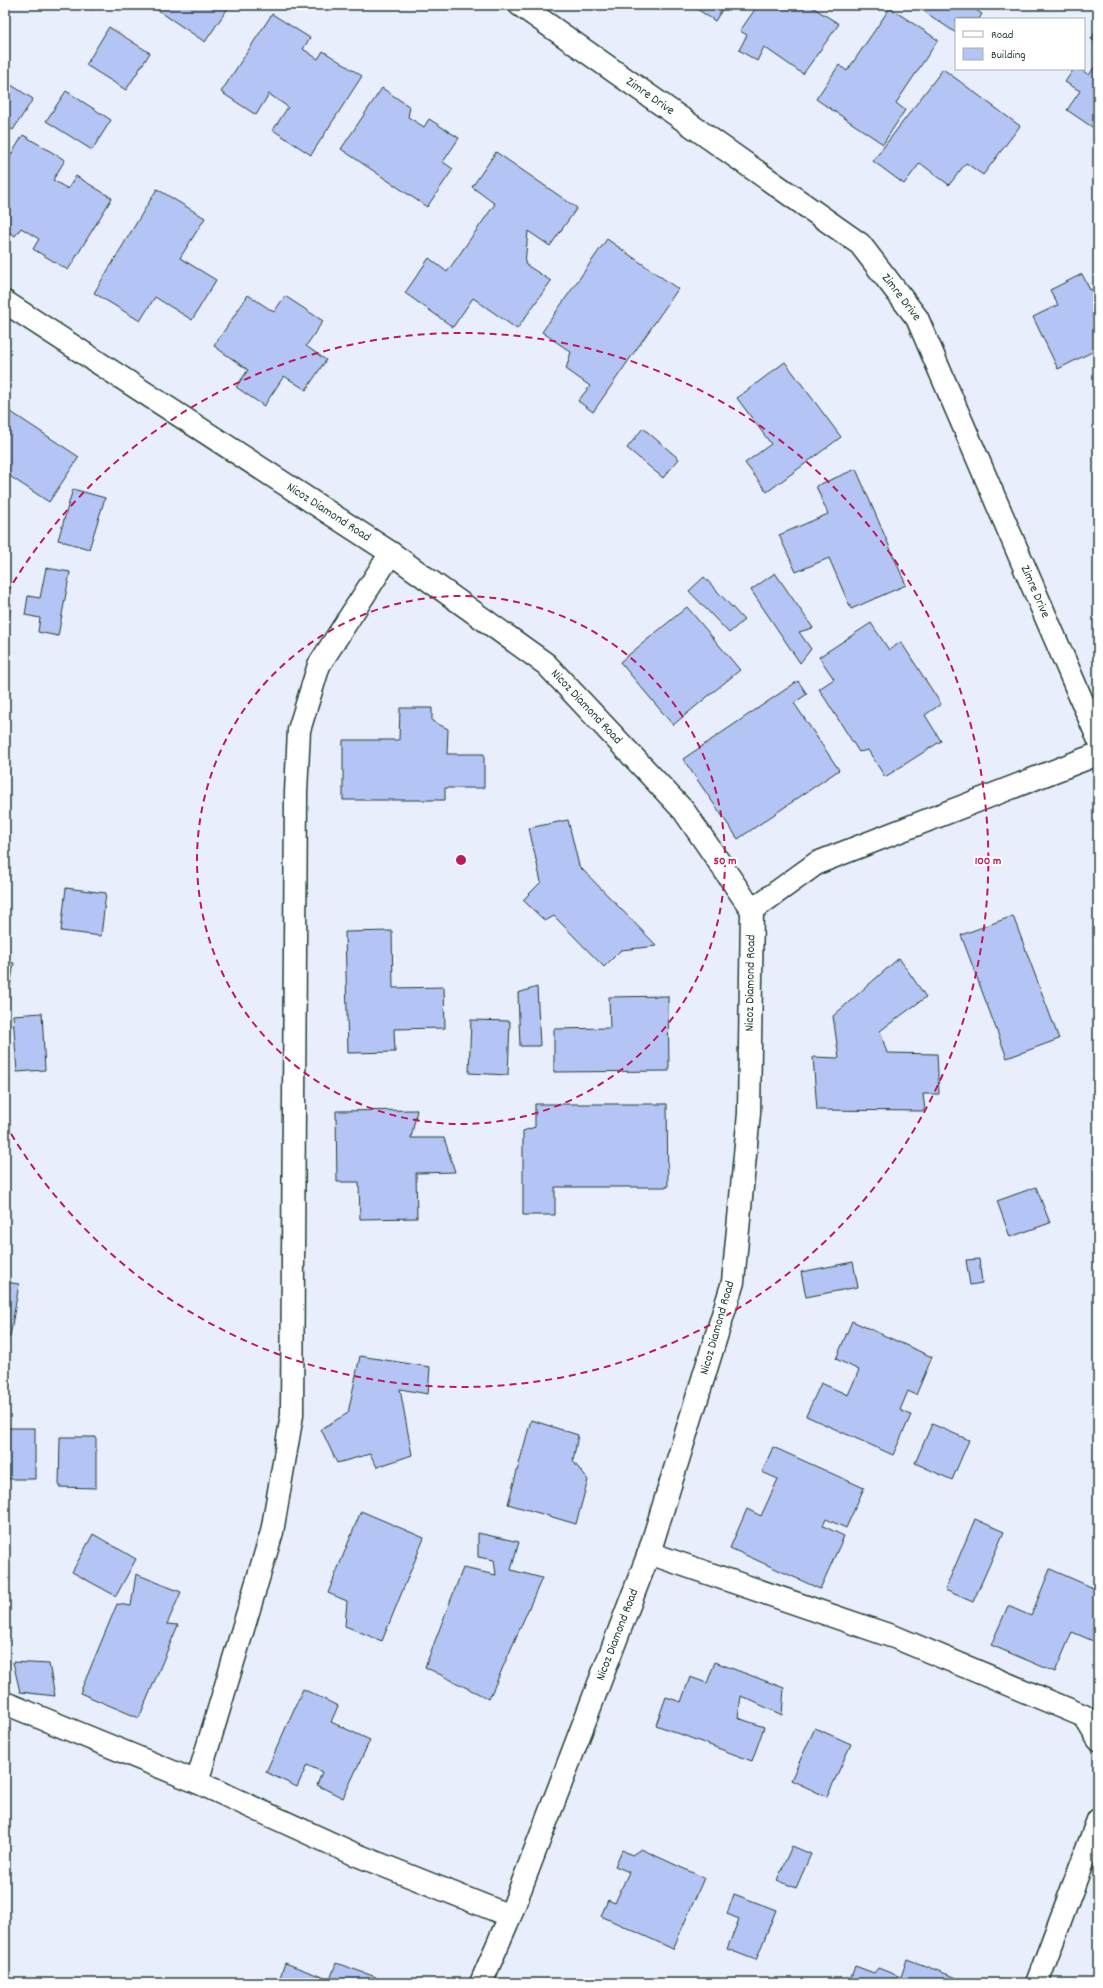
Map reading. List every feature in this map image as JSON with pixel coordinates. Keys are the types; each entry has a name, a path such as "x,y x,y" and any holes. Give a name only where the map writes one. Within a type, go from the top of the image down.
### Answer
{"street":[{"name":"Zimre Drive","path":"520,5 860,244 917,318 1098,738"},
{"name":"Nicoz Diamond Road","path":"5,302 390,553 546,664 684,811 752,910 749,1112 733,1282 649,1554 510,1916 481,1983"},
{"path":"197,1782 272,1532 292,1415 296,792 299,730 319,665 390,553"},
{"path":"752,910 817,864 1098,754"},
{"path":"649,1554 912,1644 1084,1716 1098,1739"},
{"path":"5,1703 197,1782 352,1854 510,1916"},
{"path":"1037,1983 1098,1820"}],"building":[{"path":"86,5 97,5 93,10"},
{"path":"150,5 230,5 205,42"},
{"path":"247,5 257,5 254,9"},
{"path":"691,5 725,5 715,21"},
{"path":"758,5 809,5 839,24 803,74 764,47 757,61 739,50 747,35 740,31"},
{"path":"921,5 969,5 982,14 980,18 955,18 955,32 919,8"},
{"path":"890,8 938,40 896,103 905,110 883,144 816,99 839,65 847,71"},
{"path":"272,14 310,38 303,49 318,59 323,51 362,76 311,155 273,130 288,107 269,94 256,115 221,92"},
{"path":"109,27 150,53 126,90 86,65"},
{"path":"1098,28 1098,43 1091,39"},
{"path":"1098,62 1098,131 1067,110 1080,91 1065,82 1073,70 1082,70 1089,75"},
{"path":"943,69 1020,126 983,175 966,163 949,185 920,163 904,184 873,161"},
{"path":"5,81 33,99 13,130 5,125"},
{"path":"382,88 410,107 408,117 424,127 429,119 459,138 443,162 453,169 427,207 341,149"},
{"path":"66,91 111,120 92,150 46,121"},
{"path":"23,135 65,160 53,180 68,189 76,176 112,198 68,270 33,249 39,239 21,228 15,236 5,230 5,165"},
{"path":"496,152 577,208 550,246 528,231 525,264 551,281 517,329 473,298 453,327 405,293 429,258 447,272 495,204 472,187"},
{"path":"157,189 205,218 180,258 216,280 192,320 155,297 140,321 94,293"},
{"path":"607,239 678,289 593,412 578,401 590,386 566,369 571,352 542,332"},
{"path":"1082,274 1090,290 1098,286 1098,349 1058,369 1033,317 1058,305 1050,290"},
{"path":"248,295 274,312 285,296 323,321 306,346 326,360 306,390 284,376 264,406 236,387 248,370 214,346"},
{"path":"785,362 841,437 767,492 745,463 771,444 737,398"},
{"path":"5,408 79,457 49,502 5,473"},
{"path":"643,428 679,459 663,478 627,448"},
{"path":"856,469 906,585 851,609 829,558 796,572 779,535 828,514 816,486"},
{"path":"73,489 105,498 89,549 58,540"},
{"path":"46,568 70,572 58,636 38,632 40,618 25,615 28,596 40,598"},
{"path":"775,573 813,628 799,632 811,649 800,663 751,590"},
{"path":"704,577 744,620 729,633 689,591"},
{"path":"5,603 11,604 5,648"},
{"path":"687,607 740,670 673,725 620,662"},
{"path":"871,623 889,650 901,642 941,704 925,715 941,741 885,777 868,750 859,752 819,689 834,679 819,657"},
{"path":"798,681 807,694 794,703 839,770 738,839 683,759"},
{"path":"400,708 432,708 432,721 448,729 447,754 484,754 484,788 445,788 445,800 343,800 343,740 399,740"},
{"path":"568,820 579,866 657,946 621,950 604,967 554,916 545,921 523,900 541,882 529,828"},
{"path":"66,888 106,893 101,936 61,931"},
{"path":"1013,916 1059,1039 1007,1058 961,935"},
{"path":"392,931 393,988 444,987 445,1028 394,1029 395,1052 348,1053 345,932"},
{"path":"899,958 926,997 880,1031 887,1053 937,1054 939,1094 923,1094 925,1111 817,1110 813,1057 839,1058 833,1016"},
{"path":"5,961 14,963 5,1017"},
{"path":"537,987 540,1046 520,1046 518,993"},
{"path":"668,996 669,1071 554,1072 554,1029 610,1028 609,997"},
{"path":"42,1013 45,1070 17,1072 13,1015"},
{"path":"471,1020 510,1021 508,1075 469,1073"},
{"path":"535,1104 667,1104 668,1187 555,1187 555,1215 523,1215 523,1131 535,1127"},
{"path":"417,1110 411,1138 444,1138 455,1172 416,1173 417,1218 360,1219 359,1182 337,1182 336,1111"},
{"path":"1036,1187 1050,1223 1010,1237 997,1201"},
{"path":"979,1259 982,1283 970,1285 966,1260"},
{"path":"853,1262 858,1287 806,1297 801,1272"},
{"path":"5,1282 19,1284 10,1337 5,1336"},
{"path":"852,1321 932,1357 916,1395 908,1391 900,1410 911,1415 893,1455 806,1416 821,1383 848,1395 859,1370 836,1359"},
{"path":"360,1356 430,1367 428,1394 400,1389 412,1455 377,1467 370,1454 337,1463 321,1429 348,1413"},
{"path":"531,1420 578,1435 573,1461 588,1480 576,1524 508,1504"},
{"path":"932,1424 969,1440 952,1480 915,1463"},
{"path":"5,1428 35,1428 35,1479 5,1479"},
{"path":"60,1437 96,1437 96,1488 59,1487"},
{"path":"773,1447 864,1488 846,1528 826,1519 823,1526 844,1536 820,1589 730,1548 747,1509 761,1516 778,1479 762,1472"},
{"path":"361,1511 424,1538 382,1641 345,1626 347,1601 328,1593"},
{"path":"975,1519 1004,1532 973,1602 945,1590"},
{"path":"478,1533 519,1542 511,1570 542,1578 489,1699 425,1667 463,1568 496,1575 494,1560 478,1557"},
{"path":"93,1534 136,1559 116,1596 72,1572"},
{"path":"1050,1569 1098,1590 1098,1643 1072,1632 1055,1672 991,1645 1008,1606 1031,1616"},
{"path":"136,1574 181,1592 167,1624 178,1625 139,1718 80,1693 117,1604 131,1606"},
{"path":"13,1662 49,1664 55,1696 20,1692"},
{"path":"715,1662 784,1688 782,1715 741,1696 738,1718 764,1727 752,1761 656,1725 666,1697 681,1702 690,1677 707,1683"},
{"path":"303,1689 338,1706 331,1722 370,1740 343,1798 317,1785 322,1772 307,1765 297,1787 266,1772"},
{"path":"815,1728 851,1744 827,1797 791,1780"},
{"path":"792,1846 811,1854 796,1888 777,1880"},
{"path":"641,1849 704,1878 673,1949 601,1916 608,1900 615,1903 629,1872 615,1866 622,1850 632,1855"},
{"path":"734,1894 776,1910 756,1960 727,1949 739,1919 727,1914"},
{"path":"907,1959 970,1983 849,1983 855,1966 874,1973 878,1968 901,1977"},
{"path":"285,1963 330,1980 336,1963 376,1977 374,1983 278,1983"}]}
